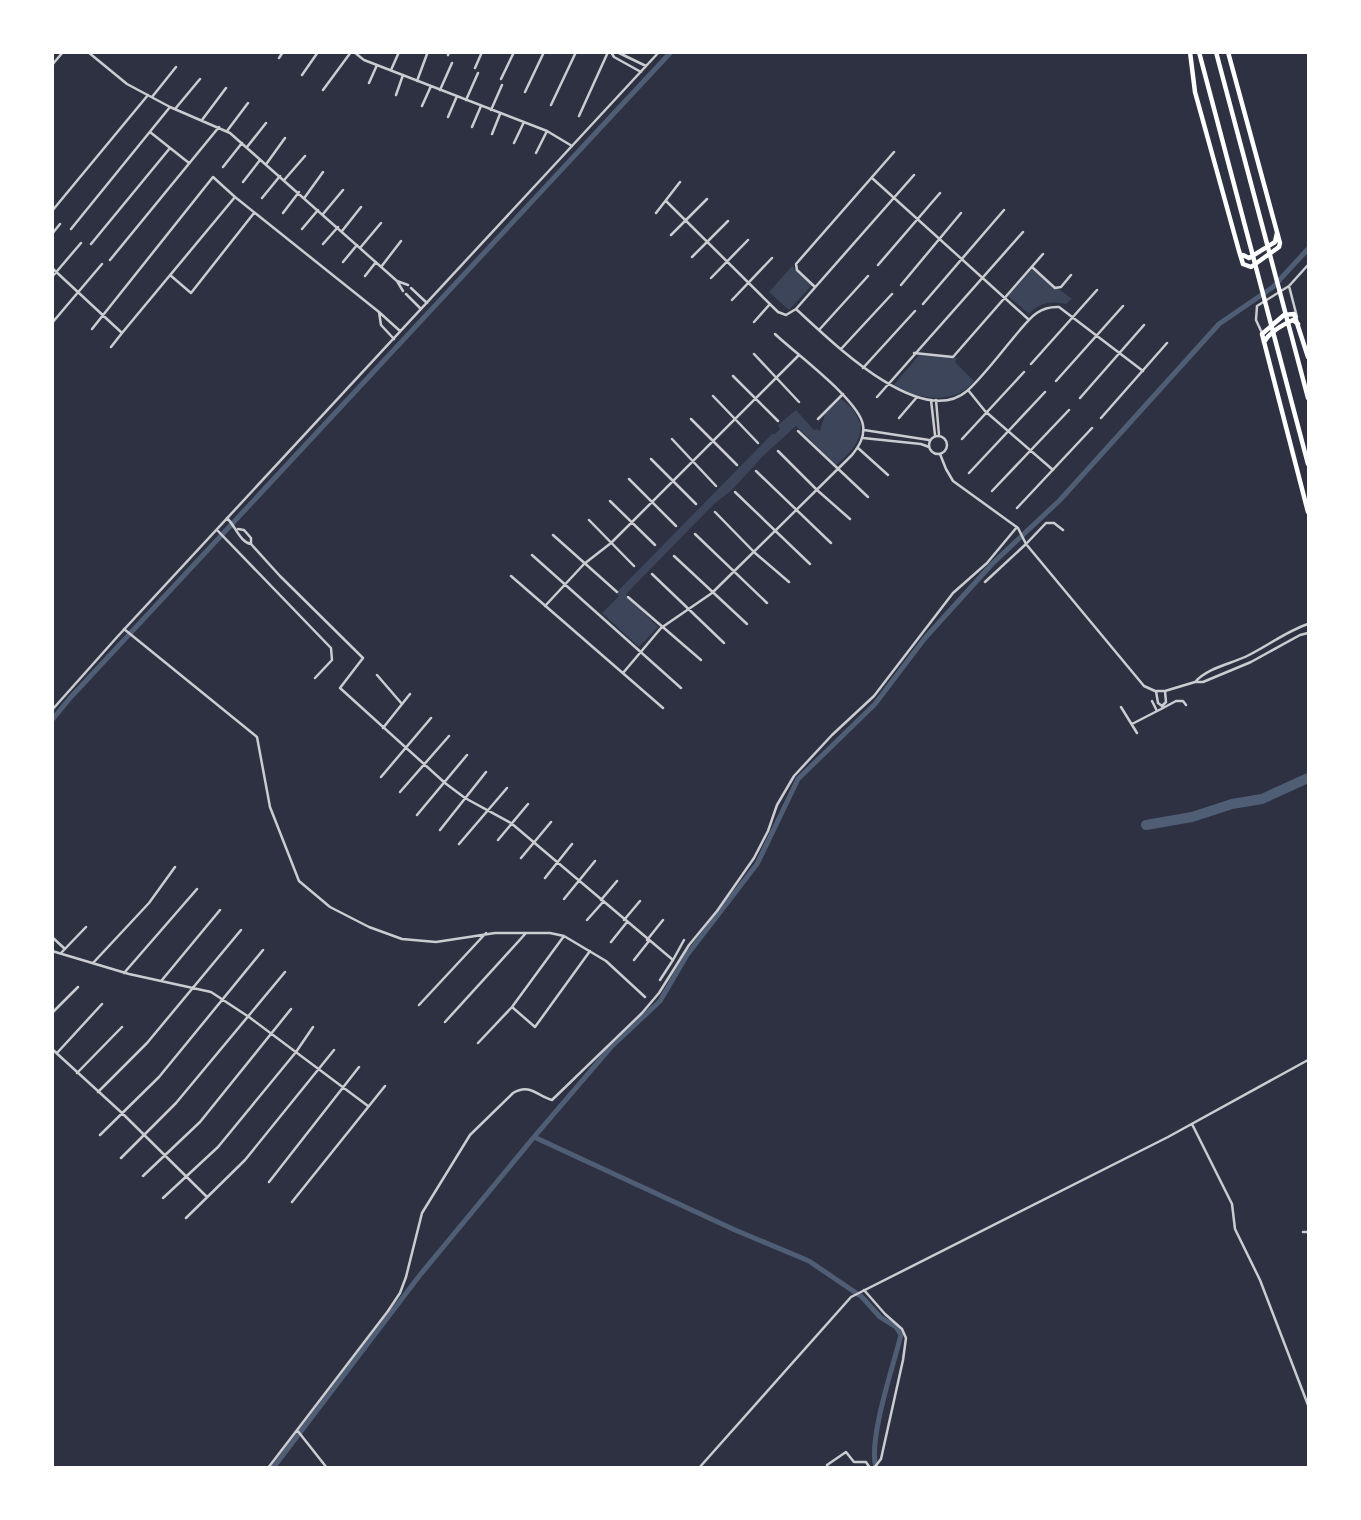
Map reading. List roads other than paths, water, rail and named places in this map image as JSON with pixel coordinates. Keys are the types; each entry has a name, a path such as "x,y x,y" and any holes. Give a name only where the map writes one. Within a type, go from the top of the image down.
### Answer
{"main road":[{"path":"1190,52 1195,92 1200,106"},
{"path":"1199,52 1308,464"},
{"path":"1216,52 1308,398"},
{"path":"1212,102 1208,94 1202,93 1198,96 1243,264 1251,267 1279,247 1280,243 1228,52"},
{"path":"1223,82 1223,71 1226,67 1231,68 1235,78"},
{"path":"1239,251 1249,258 1275,242 1278,233"},
{"path":"1308,357 1297,317 1292,313 1283,315 1262,334 1308,512"},
{"path":"1263,343 1267,337 1293,320 1300,328"},
{"path":"1303,491 1308,502"}],"street":[{"path":"52,65 63,52"},
{"path":"88,52 120,79 170,107 227,131 267,163 397,281 410,287 427,303"},
{"path":"279,58 284,52"},
{"path":"302,75 318,52"},
{"path":"323,90 352,52 391,71 547,131 573,146"},
{"path":"391,71 399,52"},
{"path":"475,68 482,52"},
{"path":"501,79 514,52"},
{"path":"525,92 544,52"},
{"path":"551,105 576,52"},
{"path":"52,710 659,52"},
{"path":"613,53 646,66"},
{"path":"613,53 614,57 641,72"},
{"path":"579,116 613,53"},
{"path":"417,81 427,54"},
{"path":"440,90 452,63"},
{"path":"369,83 377,65"},
{"path":"52,211 176,67"},
{"path":"466,100 478,74"},
{"path":"396,95 403,75"},
{"path":"175,109 200,79"},
{"path":"491,110 502,85"},
{"path":"422,106 431,86"},
{"path":"202,120 226,88"},
{"path":"447,117 457,96"},
{"path":"227,131 248,103"},
{"path":"472,127 481,106"},
{"path":"71,229 170,107"},
{"path":"492,134 501,113"},
{"path":"514,143 524,122"},
{"path":"247,147 265,123"},
{"path":"110,260 219,127"},
{"path":"536,153 547,131"},
{"path":"149,132 189,163"},
{"path":"267,163 285,138"},
{"path":"223,167 242,143"},
{"path":"91,244 170,148"},
{"path":"816,287 797,270 796,264 894,152"},
{"path":"285,179 305,156"},
{"path":"243,182 261,159"},
{"path":"305,197 323,172"},
{"path":"262,198 280,175"},
{"path":"666,201 770,304 782,314 792,314 914,176"},
{"path":"92,329 214,177 254,213 401,331"},
{"path":"872,177 1029,320"},
{"path":"656,213 680,182"},
{"path":"323,214 342,190"},
{"path":"283,213 299,192"},
{"path":"878,265 940,193"},
{"path":"111,347 235,197"},
{"path":"671,235 707,199"},
{"path":"342,231 361,207"},
{"path":"302,229 318,209"},
{"path":"923,304 1003,210"},
{"path":"170,275 191,293 254,213"},
{"path":"901,285 961,213"},
{"path":"692,257 728,221"},
{"path":"343,262 381,223"},
{"path":"52,234 60,224"},
{"path":"323,244 338,227"},
{"path":"877,397 1023,232"},
{"path":"711,278 748,240"},
{"path":"381,267 401,241"},
{"path":"52,277 81,243"},
{"path":"914,353 953,357 1043,254"},
{"path":"732,300 772,258"},
{"path":"365,276 376,262"},
{"path":"52,323 102,264"},
{"path":"1262,334 1256,320 1257,306 1289,286 1308,265"},
{"path":"1032,267 1055,288 1061,287 1071,275"},
{"path":"52,268 122,332"},
{"path":"819,330 868,276"},
{"path":"397,281 404,293 421,309"},
{"path":"1289,286 1297,317"},
{"path":"1031,364 1097,290"},
{"path":"841,349 892,294"},
{"path":"754,322 770,304"},
{"path":"1056,381 1123,306"},
{"path":"796,309 863,368 917,397 936,400 950,398 968,390 1029,320 1039,311 1051,307 1059,307 1143,371"},
{"path":"863,368 915,311"},
{"path":"379,312 381,325 394,339"},
{"path":"1080,398 1144,325"},
{"path":"623,673 661,628 712,593 755,553 858,448 863,438 864,430 856,407 775,334"},
{"path":"1101,418 1167,343"},
{"path":"754,354 799,402"},
{"path":"545,606 584,564 611,543 798,355"},
{"path":"962,439 1024,372"},
{"path":"733,376 778,421"},
{"path":"968,390 1007,432 1053,470"},
{"path":"969,473 1045,392"},
{"path":"818,419 843,394"},
{"path":"713,396 758,443"},
{"path":"899,418 917,397"},
{"path":"929,440 933,453 940,454 946,449 947,442 937,435 931,399"},
{"path":"936,400 937,435"},
{"path":"992,491 1069,410"},
{"path":"691,419 737,465"},
{"path":"1017,508 1092,428"},
{"path":"864,430 929,440 937,435"},
{"path":"798,431 868,497"},
{"path":"909,436 909,443"},
{"path":"863,438 929,447"},
{"path":"672,439 716,486"},
{"path":"858,448 888,475"},
{"path":"778,451 850,519"},
{"path":"940,454 953,481 1018,529 1025,543 1144,686 1165,691 1203,682 1251,662 1308,633"},
{"path":"651,459 696,504"},
{"path":"757,471 831,543"},
{"path":"629,479 676,526"},
{"path":"735,492 810,565"},
{"path":"610,501 655,545"},
{"path":"715,512 755,553 789,582"},
{"path":"227,518 237,529 239,536 251,544 363,657 340,688 445,783 465,798 511,823 673,960"},
{"path":"589,520 634,566"},
{"path":"985,583 1048,521 1063,530"},
{"path":"268,1468 400,1293 422,1213 470,1135 513,1093 522,1088 530,1089 547,1099 558,1097 580,1071 651,1003 689,945 754,858 777,805 794,776 832,735 874,696 953,593 1018,529"},
{"path":"218,532 331,648 332,660 315,678"},
{"path":"695,534 767,603"},
{"path":"553,535 617,592"},
{"path":"532,555 681,688"},
{"path":"674,556 747,624"},
{"path":"652,574 724,643"},
{"path":"511,576 663,708"},
{"path":"628,597 701,660"},
{"path":"1195,682 1201,675 1248,656 1297,627 1308,624"},
{"path":"1297,627 1300,635"},
{"path":"125,629 257,737 270,807 299,881 330,907 369,927 402,939 436,942 486,933 564,936 606,961 645,997"},
{"path":"1248,656 1251,662"},
{"path":"377,675 402,704"},
{"path":"1156,691 1157,703 1162,707"},
{"path":"1132,724 1162,707 1166,702 1165,691"},
{"path":"383,728 410,694"},
{"path":"1152,701 1157,711"},
{"path":"1162,707 1177,701 1183,701 1186,705"},
{"path":"1121,707 1137,733"},
{"path":"381,777 432,718"},
{"path":"400,792 449,736"},
{"path":"417,815 467,755"},
{"path":"440,830 486,772"},
{"path":"459,844 507,788"},
{"path":"498,840 528,804"},
{"path":"521,858 551,822"},
{"path":"545,878 572,844"},
{"path":"564,899 595,861"},
{"path":"93,963 149,903 176,867"},
{"path":"587,920 617,881"},
{"path":"124,973 197,889"},
{"path":"611,942 640,901"},
{"path":"162,980 220,910"},
{"path":"634,960 663,920"},
{"path":"61,953 86,927"},
{"path":"98,1092 147,1043 241,930"},
{"path":"419,1005 486,933"},
{"path":"445,1022 526,933"},
{"path":"478,1043 512,1007 564,936"},
{"path":"52,937 65,949"},
{"path":"660,980 684,940"},
{"path":"100,1135 159,1077 263,950"},
{"path":"52,951 124,973 211,992 368,1106"},
{"path":"512,1007 535,1027 590,951"},
{"path":"121,1158 176,1103 285,972"},
{"path":"52,1013 78,987"},
{"path":"57,1053 102,1004"},
{"path":"143,1176 200,1122 291,1009"},
{"path":"77,1073 122,1027"},
{"path":"163,1198 218,1147 296,1052 313,1027"},
{"path":"52,1049 122,1113 207,1198"},
{"path":"186,1218 245,1160 334,1050"},
{"path":"699,1468 850,1297 1073,1186 1308,1060"},
{"path":"269,1182 359,1067"},
{"path":"292,1202 385,1086"},
{"path":"1192,1124 1232,1204 1235,1228 1260,1280 1308,1405"},
{"path":"1303,1232 1308,1232"},
{"path":"827,1465 846,1452 856,1463 866,1462 872,1468 880,1462 903,1360 906,1338 902,1329 862,1290"},
{"path":"298,1431 327,1468"}],"waterway":[{"path":"52,720 671,52"},
{"path":"273,1468 420,1275 534,1137 611,1047 660,1001 687,955 757,864 798,779 875,704 925,638 992,564 1060,500 1219,324 1273,287 1308,249"},
{"path":"1146,825 1192,817 1232,804 1262,799 1308,778"},
{"path":"534,1137 735,1230 809,1261 862,1297 880,1317 896,1327 901,1335 878,1422 874,1455 876,1468"}]}
